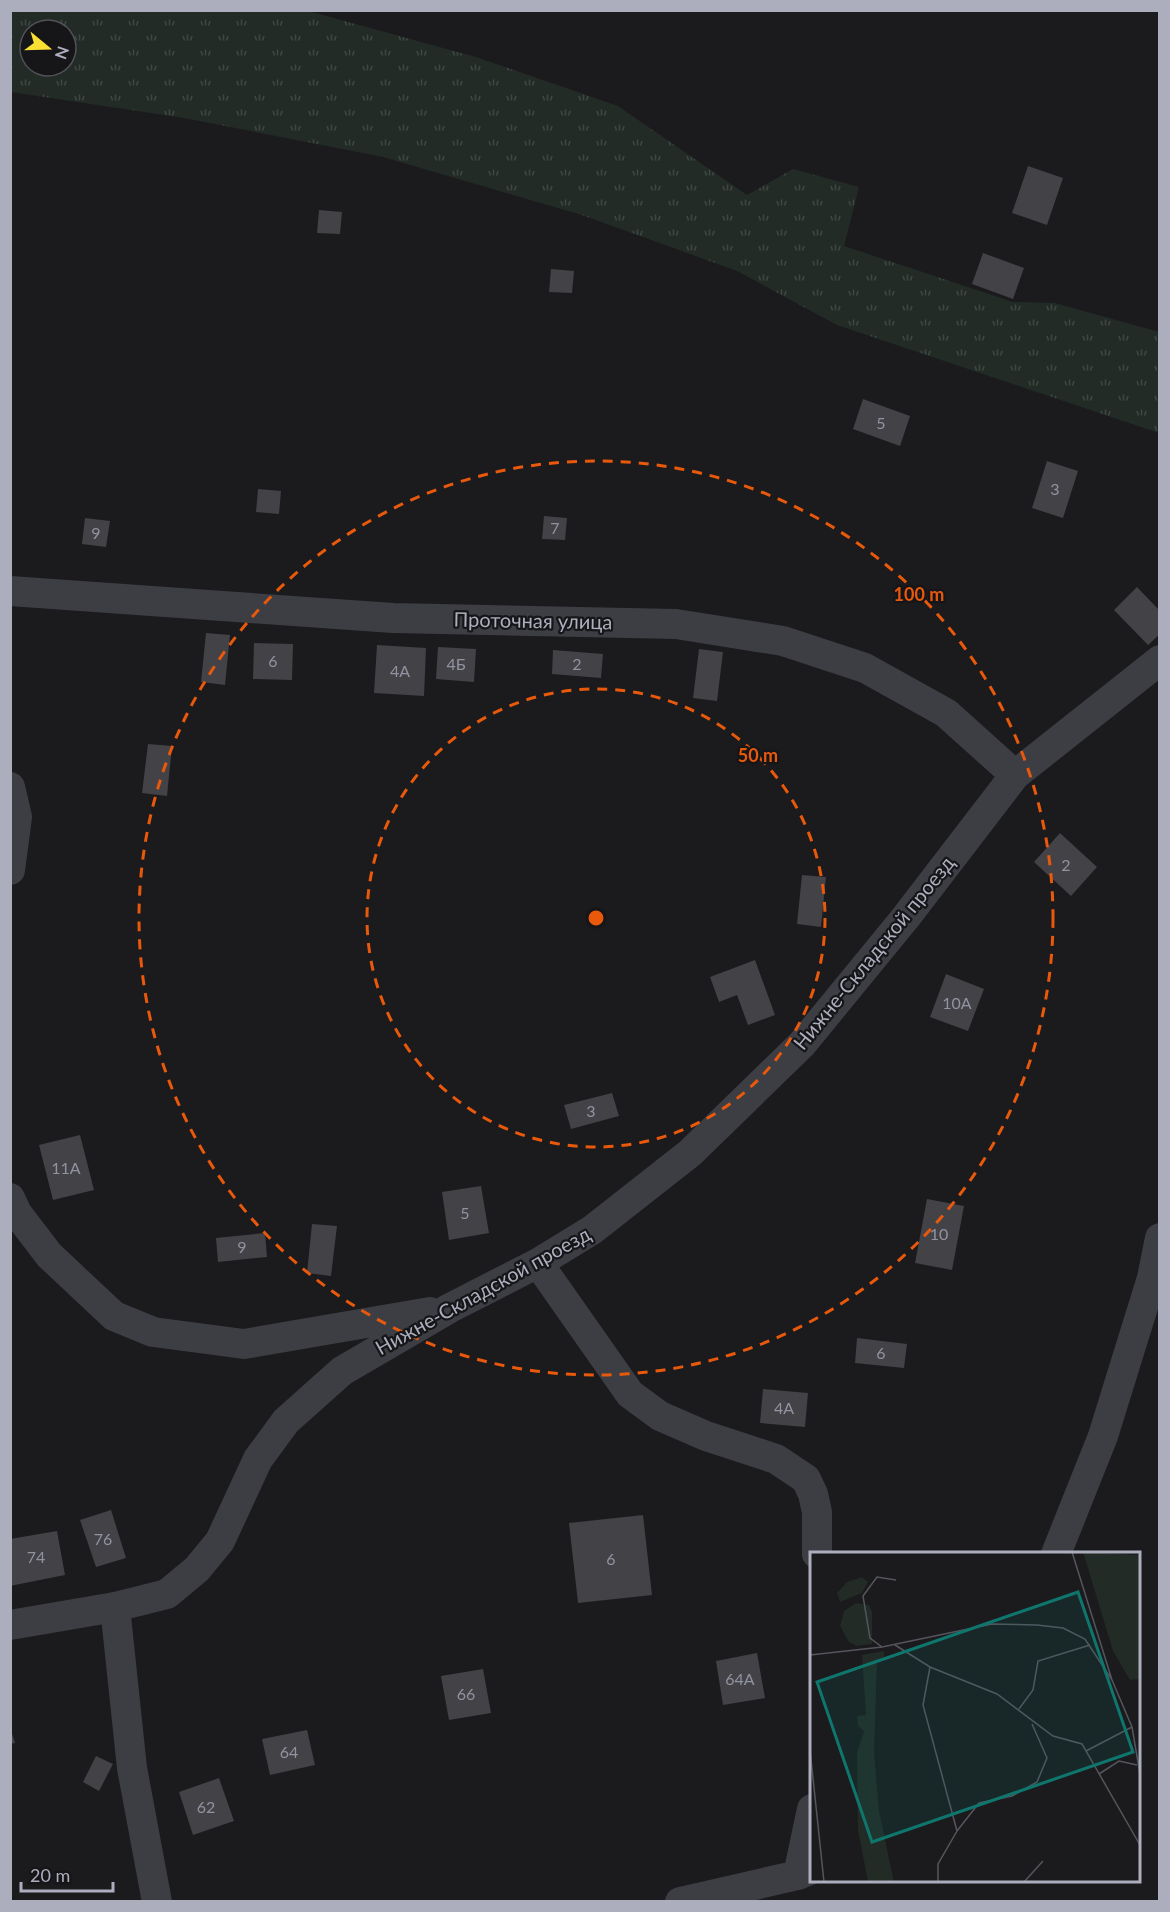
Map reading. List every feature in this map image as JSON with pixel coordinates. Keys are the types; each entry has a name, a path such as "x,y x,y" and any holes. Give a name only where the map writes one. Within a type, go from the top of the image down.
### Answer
{"street":[{"name":"Проточная улица","path":"10,591 393,618 676,624 783,641 865,668 946,713 1015,775"},
{"name":"Нижне-Складской проезд","path":"10,1625 115,1607 167,1594 197,1569 220,1541 258,1459 286,1421 342,1371 450,1308 538,1263 592,1230 690,1153 802,1044 900,926 1015,775 1160,660"},
{"path":"10,787 17,817 10,870"},
{"path":"10,1198 23,1221 49,1255 114,1316 153,1332 244,1344 450,1308"},
{"path":"1057,1552 1103,1436 1152,1278 1160,1238"},
{"path":"538,1263 630,1394 660,1416 706,1436 776,1459 806,1479 813,1494 817,1512 817,1552"},
{"path":"115,1607 132,1768 157,1902"},
{"path":"680,1902 805,1872 810,1827"}],"green space":[{"path":"11,10 308,11 476,57 618,106 747,195 793,169 859,187 844,246 1013,302 1055,303 1159,332 1159,433 837,325 737,271 582,215 383,157 184,118 11,92"}],"building":[{"path":"1028,166 1063,178 1047,225 1012,213"},
{"path":"319,210 342,212 340,234 317,233"},
{"path":"983,253 1024,268 1013,299 972,284"},
{"path":"551,269 574,271 572,293 549,292"},
{"path":"863,399 910,416 900,446 853,429"},
{"path":"1047,461 1078,471 1063,518 1032,508"},
{"path":"258,489 281,491 279,514 256,512"},
{"path":"544,516 567,518 565,540 542,539"},
{"path":"85,518 110,521 106,547 82,544"},
{"path":"1137,587 1160,611 1160,634 1148,645 1114,610"},
{"path":"206,633 230,635 225,685 201,682"},
{"path":"254,643 293,644 292,680 253,679"},
{"path":"377,645 426,648 424,696 374,693"},
{"path":"438,647 476,649 474,682 436,679"},
{"path":"699,649 723,652 717,701 693,698"},
{"path":"553,650 603,654 601,678 552,674"},
{"path":"148,744 172,746 167,796 142,793"},
{"path":"1060,833 1097,867 1071,896 1034,862"},
{"path":"802,875 826,877 821,927 797,924"},
{"path":"755,960 775,1015 748,1025 737,995 719,1002 710,977"},
{"path":"946,974 984,989 968,1031 930,1017"},
{"path":"612,1093 619,1116 571,1129 564,1105"},
{"path":"80,1135 94,1190 53,1200 39,1145"},
{"path":"481,1186 489,1233 449,1240 442,1192"},
{"path":"927,1199 964,1206 952,1270 915,1263"},
{"path":"312,1224 337,1226 331,1276 307,1273"},
{"path":"265,1233 267,1257 218,1262 216,1238"},
{"path":"857,1338 907,1344 904,1368 855,1363"},
{"path":"763,1389 808,1393 805,1427 760,1423"},
{"path":"111,1510 126,1558 96,1567 80,1520"},
{"path":"643,1515 652,1595 578,1603 569,1523"},
{"path":"57,1531 65,1575 10,1586 10,1539"},
{"path":"757,1653 765,1698 723,1705 716,1661"},
{"path":"483,1669 491,1713 449,1720 441,1676"},
{"path":"10,1727 15,1743 10,1744"},
{"path":"307,1730 315,1765 270,1775 262,1739"},
{"path":"96,1756 113,1764 99,1791 83,1782"},
{"path":"219,1778 234,1821 193,1835 179,1792"}]}
